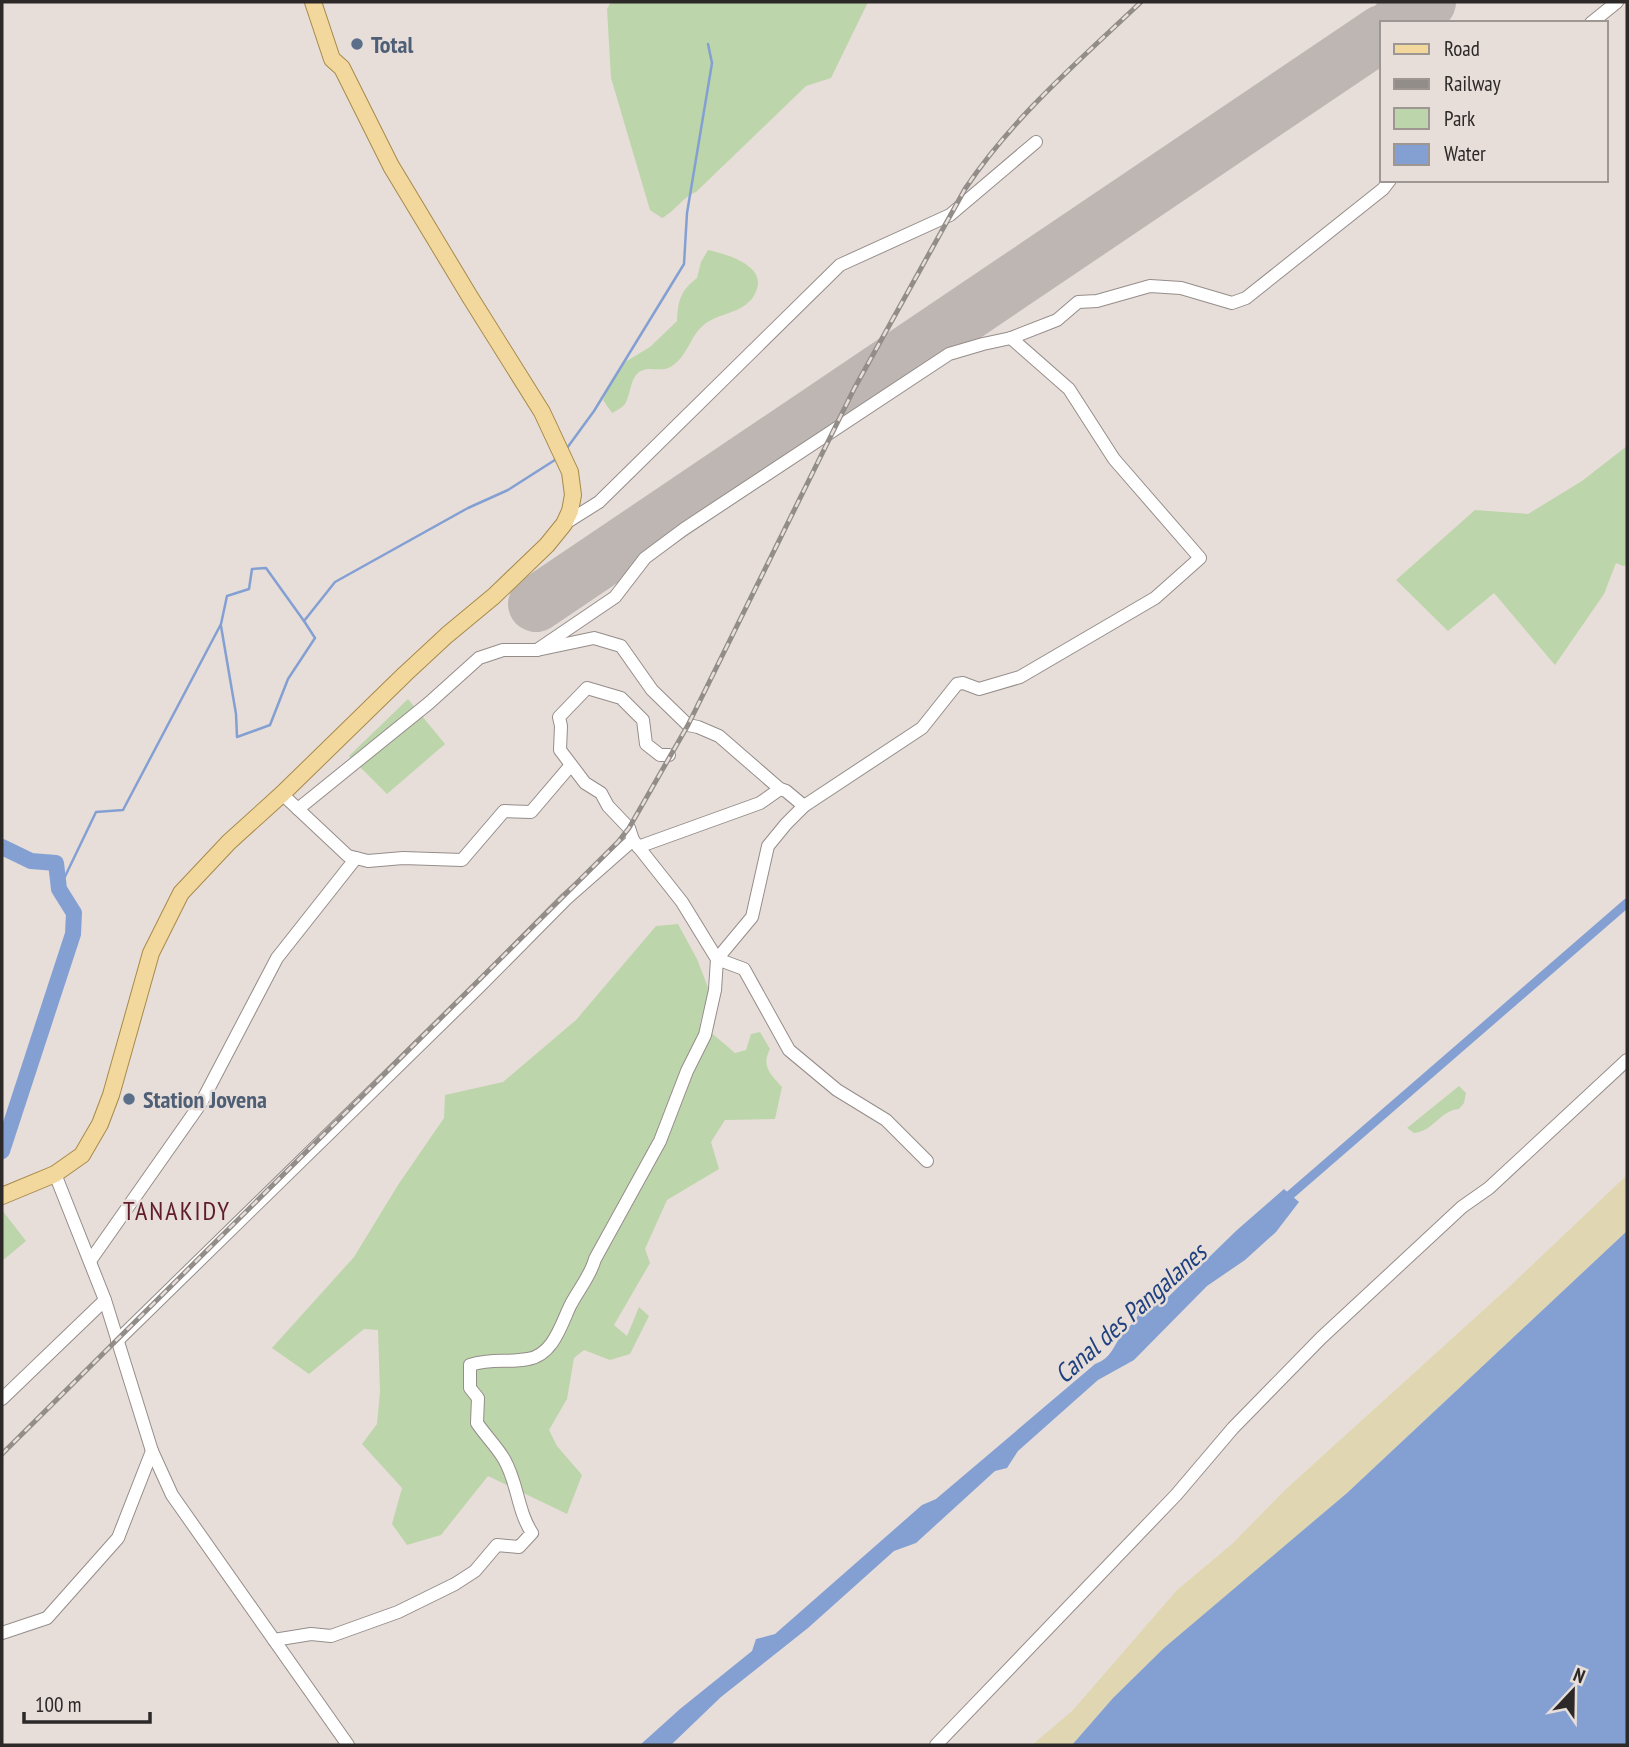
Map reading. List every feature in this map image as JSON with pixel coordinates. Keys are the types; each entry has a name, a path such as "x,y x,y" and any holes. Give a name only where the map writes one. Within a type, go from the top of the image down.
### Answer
{"main road":[{"path":"2,1196 55,1174 82,1155 100,1124 111,1095 151,953 181,893 229,842 438,642 494,596 547,545 564,524 570,511 573,495 570,472 542,412 391,166 342,68 332,59 313,2"}],"street":[{"path":"1593,21 1617,2"},
{"path":"564,524 599,502 840,265 950,215 1036,142"},
{"path":"537,650 615,597 645,558 872,403 949,354 1012,338 1057,320 1078,302 1097,301 1121,292 1150,286 1181,288 1233,303 1246,298 1388,182"},
{"path":"717,959 752,917 768,846 804,806 922,728 957,684 979,689 1020,677 1154,598 1200,558 1114,459 1069,389 1012,338"},
{"path":"298,809 429,703 479,658 503,650 537,650 594,638 621,646 652,690 688,725 719,736 780,789 786,790 804,806"},
{"path":"274,1640 311,1634 331,1636 398,1612 456,1584 475,1571 496,1545 519,1547 532,1534 520,1511 513,1480 504,1458 477,1423 478,1398 470,1388 470,1365 486,1360 531,1359 543,1352 560,1332 570,1306 591,1272 595,1259 660,1141 687,1071 705,1035 715,990 717,959 682,902 636,843 629,828 608,806 601,793 585,783 560,750 559,718 587,688 621,698 643,720 646,744 660,755 669,755"},
{"path":"282,794 348,856 368,861 462,860 504,811 531,812 571,765"},
{"path":"117,1341 566,899 636,843 760,803 780,789"},
{"path":"90,1261 201,1103 277,958 356,858"},
{"path":"717,959 744,969 789,1050 837,1090 886,1120 927,1161"},
{"path":"936,1745 1176,1495 1233,1428 1321,1338 1462,1207 1489,1188 1627,1060"},
{"path":"55,1174 105,1300 152,1451 172,1495 348,1745"},
{"path":"2,1399 105,1300"},
{"path":"2,1633 47,1618 118,1538 152,1451"}],"green space":[{"path":"611,2 868,2 831,78 806,86 696,192 662,218 650,210 611,78 607,9"},
{"path":"708,250 734,258 750,267 758,281 753,297 739,309 705,324 682,357 672,366 637,373 625,404 612,413 603,400 612,379 625,362 650,347 677,321 681,297 697,278 701,262"},
{"path":"1627,446 1627,565 1616,563 1604,594 1555,665 1494,593 1448,631 1396,580 1475,510 1528,514 1582,481"},
{"path":"408,699 445,744 387,794 349,756"},
{"path":"678,924 697,959 709,990 700,1023 735,1053 746,1050 751,1034 760,1032 770,1049 767,1065 782,1087 775,1119 725,1120 711,1142 719,1169 667,1200 645,1249 650,1263 614,1325 627,1336 639,1307 649,1316 630,1354 610,1360 584,1350 574,1358 567,1399 549,1430 557,1446 582,1475 567,1514 488,1476 441,1535 407,1545 392,1524 402,1488 362,1444 377,1424 380,1392 378,1330 364,1329 309,1374 272,1348 354,1257 398,1185 444,1118 445,1095 503,1082 576,1020 656,926"},
{"path":"1459,1086 1466,1093 1464,1103 1459,1109 1446,1113 1427,1129 1414,1133 1407,1128"},
{"path":"2,1210 26,1241 2,1261"}],"sand":[{"path":"1627,1175 1627,1231 1347,1493 1164,1649 1113,1698 1072,1745 1032,1745 1073,1710 1177,1590 1232,1544 1286,1489 1510,1286"}],"water":[{"path":"1284,1189 1299,1202 1276,1232 1245,1260 1207,1286 1134,1360 1098,1380 1018,1451 1007,1468 995,1471 916,1543 894,1551 808,1628 721,1697 671,1745 640,1745 752,1651 756,1639 775,1634 922,1505 936,1499 1105,1358 1136,1319 1138,1315 1131,1307 1135,1302 1148,1296 1168,1297"},
{"path":"1627,1231 1627,1745 1072,1745 1113,1698 1164,1648 1347,1493"}],"waterway":[{"path":"567,448 594,411 684,264 687,213 712,63 708,44"},
{"path":"59,889 96,812 123,810 221,624 227,596 249,589 252,569 266,568 304,621 335,582 468,508 508,490 558,458"},
{"path":"221,626 236,714 237,737 270,725 288,679 315,638 304,621"},
{"path":"2,847 31,861 56,863 59,889 74,913 73,934 2,1151"},
{"name":"Canal des Pangalanes","path":"1282,1202 1627,903"}],"runway":[{"path":"1400,21 1428,2"},
{"path":"536,604 1380,34"}],"railway":[{"path":"2,1454 618,842 629,828 688,725 854,389 965,189 1025,114 1141,2"}],"place":[{"name":"Total","path":"357,44"},
{"name":"Station Jovena","path":"129,1099"}],"district":[{"name":"TANAKIDY","path":"177,1210"}]}
